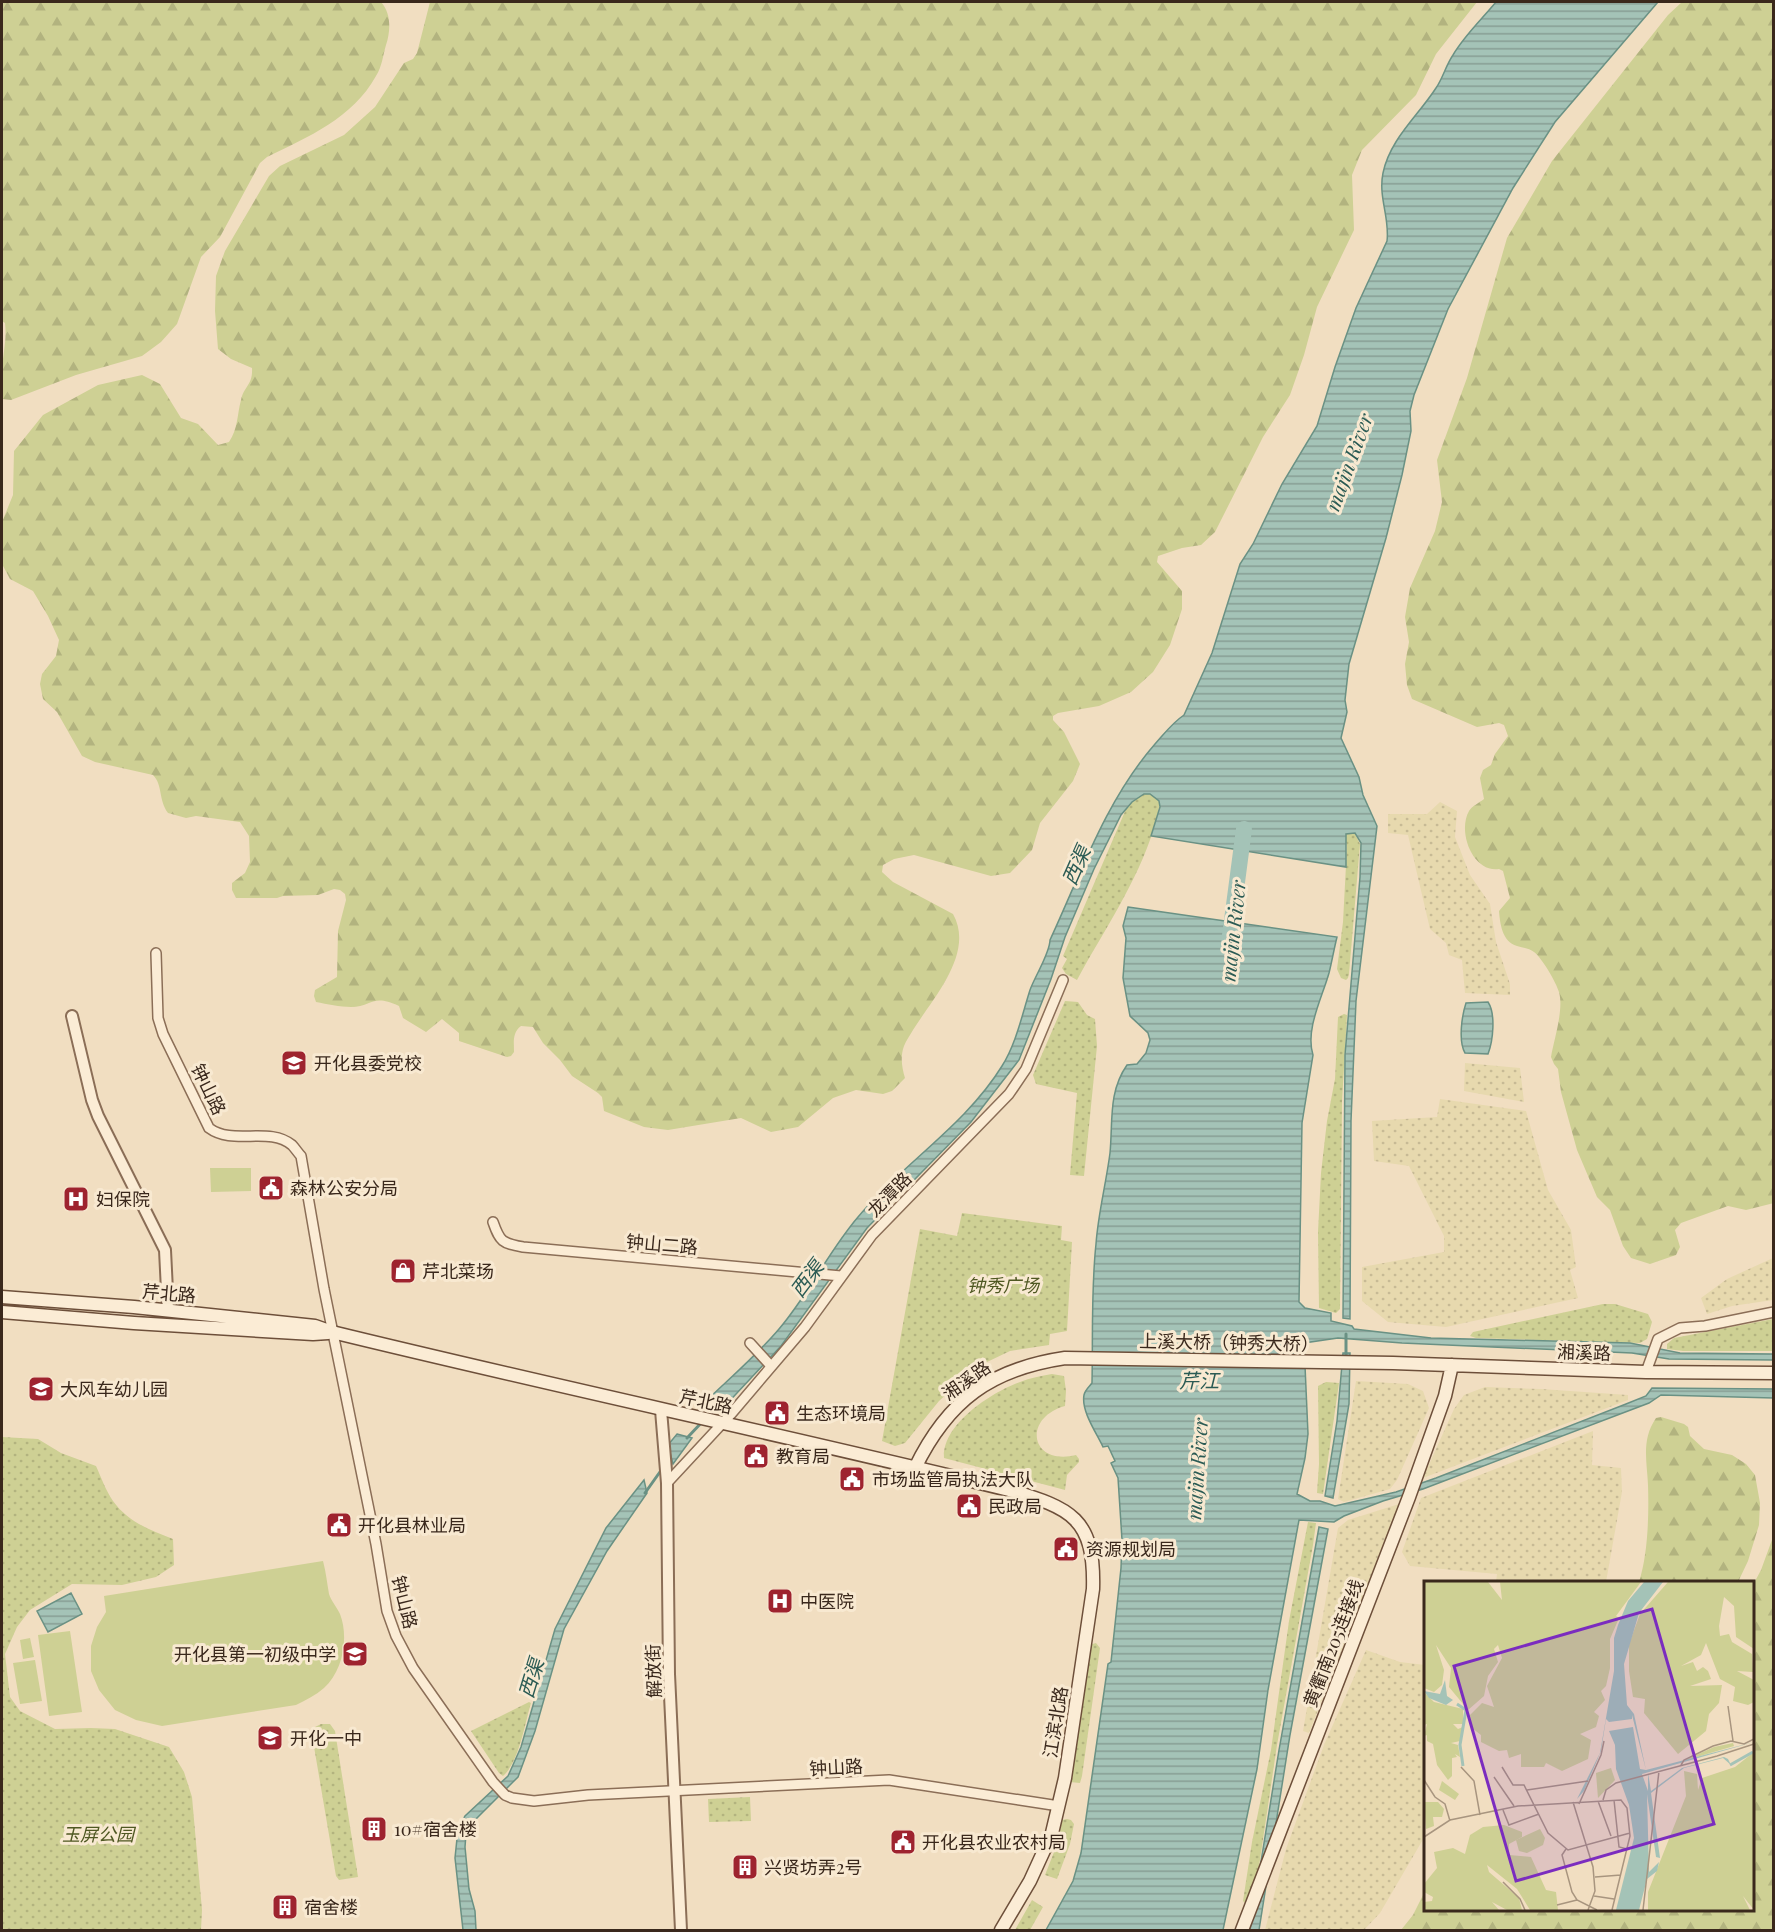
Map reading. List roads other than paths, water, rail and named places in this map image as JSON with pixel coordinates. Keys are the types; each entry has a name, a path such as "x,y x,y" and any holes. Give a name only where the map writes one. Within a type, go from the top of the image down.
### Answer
{"main road":[{"name":"芹北路","path":"2,1297 135,1307 315,1326 332,1332 915,1468 1027,1496 1069,1513"},
{"name":"芹北路","path":"2,1312 304,1334 332,1332"},
{"name":"湘溪路","path":"915,1468 937,1429 949,1413 968,1396 990,1381 1018,1369 1065,1358"},
{"name":"上溪大桥（钟秀大桥）","path":"1065,1358 1393,1363"},
{"name":"湘溪路","path":"1393,1363 1646,1372 1773,1373"},
{"name":"黄衢南205连接线","path":"1242,1930 1409,1497 1445,1396 1452,1365"},
{"name":"江滨北路","path":"1001,1930 1043,1857 1059,1806 1094,1589 1094,1563 1089,1540 1081,1526 1069,1513"}],"street":[{"name":"钟山路","path":"156,953 158,1018 163,1034 209,1128 231,1136 272,1137 291,1144 301,1156 332,1332 375,1534 387,1611 396,1636 413,1668 505,1795 526,1801 588,1795 889,1780 1059,1806"},
{"name":"龙潭路","path":"667,1483 723,1423 805,1327 872,1235 1009,1094 1026,1069 1063,980"},
{"path":"72,1016 98,1116 165,1250 168,1311"},
{"name":"钟山二路","path":"493,1222 499,1238 508,1244 523,1247 841,1275"},
{"path":"134,1323 135,1307"},
{"path":"1646,1372 1658,1339 1680,1328 1705,1326 1773,1312"},
{"path":"750,1343 771,1366"},
{"name":"解放街","path":"662,1410 667,1483 669,1674 681,1930"}],"water":[{"path":"1496,2 1658,2 1555,122 1513,188 1448,309 1414,395 1410,411 1411,431 1402,475 1349,664 1345,700 1347,712 1341,738 1359,777 1363,795 1377,826 1356,1001 1351,1121 1350,1319 1343,1318 1345,1055 1361,843 1355,833 1346,834 1346,867 1151,836 1160,807 1159,801 1150,794 1144,794 1132,802 1121,815 1094,869 1065,937 1019,1060 971,1122 867,1228 781,1346 723,1408 705,1402 753,1357 790,1316 837,1244 858,1217 894,1179 952,1126 987,1088 1002,1066 1018,1029 1030,990 1048,951 1050,940 1108,813 1122,789 1155,744 1184,715 1212,653 1240,564 1253,544 1282,484 1317,426 1356,308 1387,241 1382,182 1392,149 1436,88 1457,48"},
{"name":"芹江","path":"1128,907 1337,937 1311,1035 1313,1055 1302,1123 1299,1302 1305,1308 1331,1313 1331,1321 1352,1326 1354,1329 1431,1338 1630,1343 1680,1353 1773,1354 1773,1360 1669,1359 1632,1353 1338,1338 1304,1343 1308,1434 1297,1494 1310,1501 1320,1501 1335,1506 1396,1492 1436,1478 1646,1396 1652,1388 1773,1389 1773,1398 1661,1395 1649,1403 1423,1489 1383,1501 1334,1522 1299,1520 1268,1690 1257,1769 1223,1930 1046,1930 1073,1881 1081,1853 1108,1664 1111,1662 1121,1568 1122,1540 1118,1478 1111,1463 1115,1461 1108,1446 1103,1447 1093,1428 1085,1408 1084,1395 1092,1383 1094,1261 1098,1221 1110,1153 1114,1097 1127,1065 1137,1064 1146,1053 1150,1040 1148,1033 1130,1016 1123,978 1126,938 1123,926"},
{"path":"1488,1002 1491,1007 1493,1028 1488,1054 1465,1053 1461,1035 1466,1003"},
{"path":"1343,1353 1350,1353 1349,1404 1333,1498 1325,1496 1337,1421"},
{"path":"677,1434 692,1438 673,1464 668,1445"},
{"path":"644,1480 647,1493 607,1551 564,1629 535,1731 518,1777 474,1821 466,1834 469,1889 475,1911 476,1930 463,1930 455,1858 458,1829 465,1816 508,1776 521,1747 555,1629 606,1528"},
{"path":"1319,1527 1328,1529 1290,1735 1259,1930 1250,1930 1279,1750"},
{"path":"71,1593 82,1614 48,1632 37,1611"}],"waterway":[{"name":"majin River","path":"1229,943 1244,829"},
{"path":"1346,1334 1346,1355"},
{"name":"西渠","path":"707,1416 719,1403"},
{"name":"西渠","path":"687,1438 703,1421"},
{"name":"西渠","path":"645,1493 662,1469"}],"place":[{"name":"开化县委党校","path":"294,1063"},
{"name":"森林公安分局","path":"271,1188"},
{"name":"妇保院","path":"76,1199"},
{"name":"芹北菜场","path":"403,1271"},
{"name":"大风车幼儿园","path":"41,1389"},
{"name":"生态环境局","path":"777,1413"},
{"name":"教育局","path":"756,1456"},
{"name":"市场监管局执法大队","path":"852,1479"},
{"name":"民政局","path":"969,1506"},
{"name":"开化县林业局","path":"339,1525"},
{"name":"资源规划局","path":"1066,1549"},
{"name":"中医院","path":"780,1601"},
{"name":"开化县第一初级中学","path":"355,1654"},
{"name":"开化一中","path":"270,1738"},
{"name":"10#宿舍楼","path":"374,1829"},
{"name":"开化县农业农村局","path":"903,1842"},
{"name":"兴贤坊弄2号","path":"745,1867"},
{"name":"宿舍楼","path":"285,1907"}],"park label":[{"name":"钟秀广场","path":"1003,1285"},
{"name":"玉屏公园","path":"98,1834"}]}
